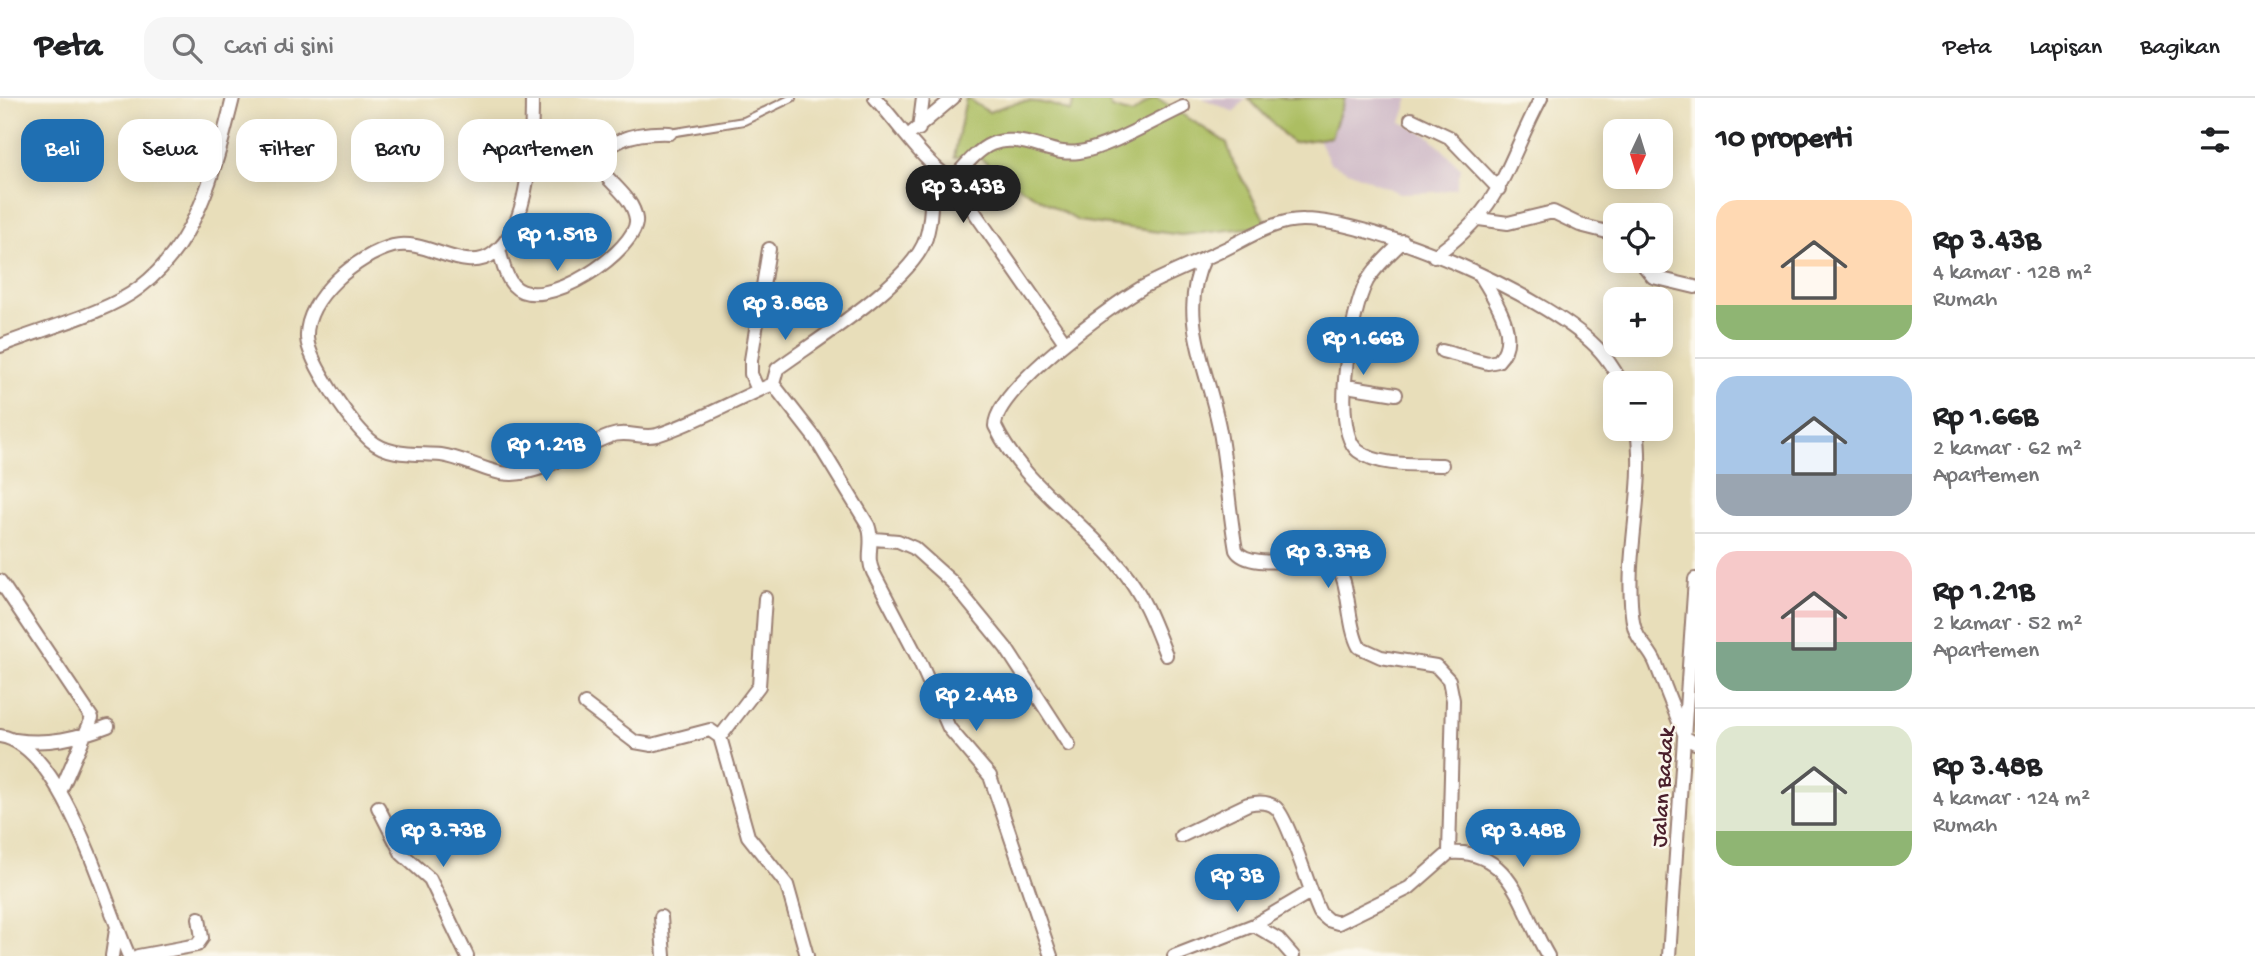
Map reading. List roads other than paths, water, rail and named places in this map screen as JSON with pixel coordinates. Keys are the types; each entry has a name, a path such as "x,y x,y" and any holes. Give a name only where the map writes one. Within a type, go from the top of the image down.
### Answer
{"street":[{"path":"0,346 83,315 137,289 161,269 194,219 215,166 233,98"},
{"path":"532,98 532,143 525,191 511,228 499,249 488,257 469,260 422,245 394,246 350,270 315,310 308,332 312,355 351,418 375,444 397,452 462,458 504,473 523,473 611,435 629,432 659,434 773,384"},
{"path":"876,98 914,132 931,167 931,210 926,238 910,267 865,304 776,369 773,384 815,438 874,539 870,565 920,662 949,728 990,776 1051,956"},
{"path":"914,132 923,98"},
{"path":"914,132 953,98"},
{"path":"1434,256 1479,219 1499,189 1541,98"},
{"path":"952,180 981,148 997,140 1024,142 1065,153 1086,151 1183,107"},
{"path":"1411,119 1449,137 1499,189"},
{"path":"499,249 509,279 522,291 539,293 561,290 586,276 630,241 636,225 636,216 626,199 616,185 604,177 596,163 600,155 633,134 670,133"},
{"path":"931,167 952,180 1064,341"},
{"path":"1479,219 1508,223 1553,212 1580,225 1603,231"},
{"path":"1166,655 1150,613 1122,569 1040,485 995,426 1000,408 1064,341 1140,289 1275,226 1297,220 1331,222 1403,241 1481,276 1558,316 1601,352 1614,371"},
{"path":"1403,241 1376,267 1361,295 1351,337 1346,386 1346,433 1360,453 1383,461 1442,465"},
{"path":"758,390 751,374 751,359 769,249"},
{"path":"1204,259 1194,287 1193,318 1220,429 1236,550 1245,559 1257,561 1307,559 1334,562 1342,576 1353,631 1359,647 1381,657 1436,666 1445,673 1452,700 1450,853"},
{"path":"1650,273 1653,277 1695,287"},
{"path":"1441,351 1488,363 1498,361 1505,353 1507,341 1504,323 1481,276"},
{"path":"1346,386 1396,394"},
{"path":"1638,441 1639,465 1631,532 1633,619 1638,638 1655,660 1691,741"},
{"path":"874,539 898,541 914,548 952,582 1006,648 1069,745"},
{"name":"Jalan Badak","path":"1669,956 1691,741 1695,579"},
{"path":"0,581 92,719 88,734 61,790"},
{"path":"720,737 759,686 765,598"},
{"path":"585,704 635,741 661,743 709,730 720,737 748,836 786,885 807,956"},
{"path":"6,738 47,743 88,734 108,726"},
{"path":"6,738 40,764 61,790 129,956"},
{"path":"1181,836 1248,804 1269,804 1284,819 1310,892 1325,918 1334,923 1344,922 1416,884 1450,853 1475,854 1489,859 1503,870 1548,956"},
{"path":"378,807 402,854 430,879 467,956"},
{"path":"1174,956 1254,925 1310,892"},
{"path":"661,917 664,956"},
{"path":"138,956 197,945 202,938 200,918"},
{"path":"1254,925 1278,939 1293,956"},
{"path":"112,956 117,929"}],"lane":[{"path":"670,133 744,121 792,98"}]}
